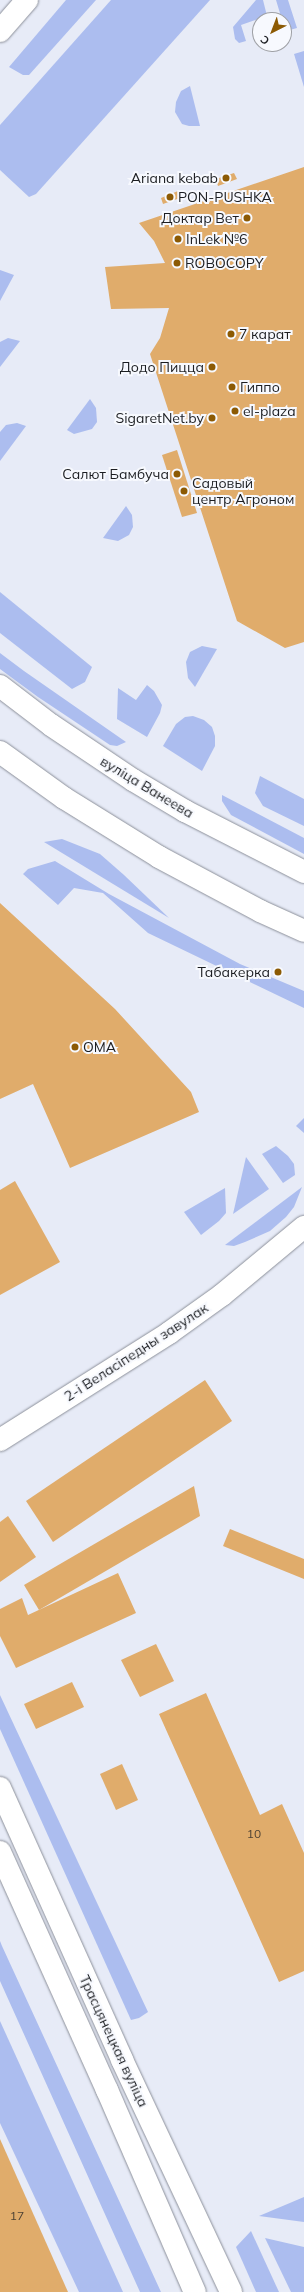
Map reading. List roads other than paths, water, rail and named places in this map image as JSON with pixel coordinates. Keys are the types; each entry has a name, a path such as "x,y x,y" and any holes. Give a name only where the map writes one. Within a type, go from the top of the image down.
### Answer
{"main road":[{"path":"0,31 27,0"},
{"name":"вуліца Ванеева","path":"0,686 50,725 132,780 185,811 304,872"},
{"path":"0,752 64,798 159,857 260,912 304,931"},
{"name":"2-і Веласіпедны завулак","path":"0,1440 169,1334 222,1295 304,1227"},
{"name":"Трасцянецкая вуліца","path":"0,1788 122,2060 231,2292"},
{"name":"Трасцянецкая вуліца","path":"0,1852 107,2090 195,2292"}],"place":[{"name":"Ariana kebab","path":"226,178"},
{"name":"PON-PUSHKA","path":"170,197"},
{"name":"Доктар Вет","path":"247,218"},
{"name":"InLek №6","path":"178,239"},
{"name":"ROBOCOPY","path":"177,263"},
{"name":"7 карат","path":"231,334"},
{"name":"Додо Пицца","path":"212,367"},
{"name":"Гиппо","path":"232,387"},
{"name":"el-plaza","path":"235,411"},
{"name":"SigaretNet.by","path":"212,418"},
{"name":"Салют Бамбуча","path":"177,474"},
{"name":"Садовый центр Агроном","path":"184,491"},
{"name":"Табакерка","path":"278,972"},
{"name":"ОМА","path":"75,1047"}]}
